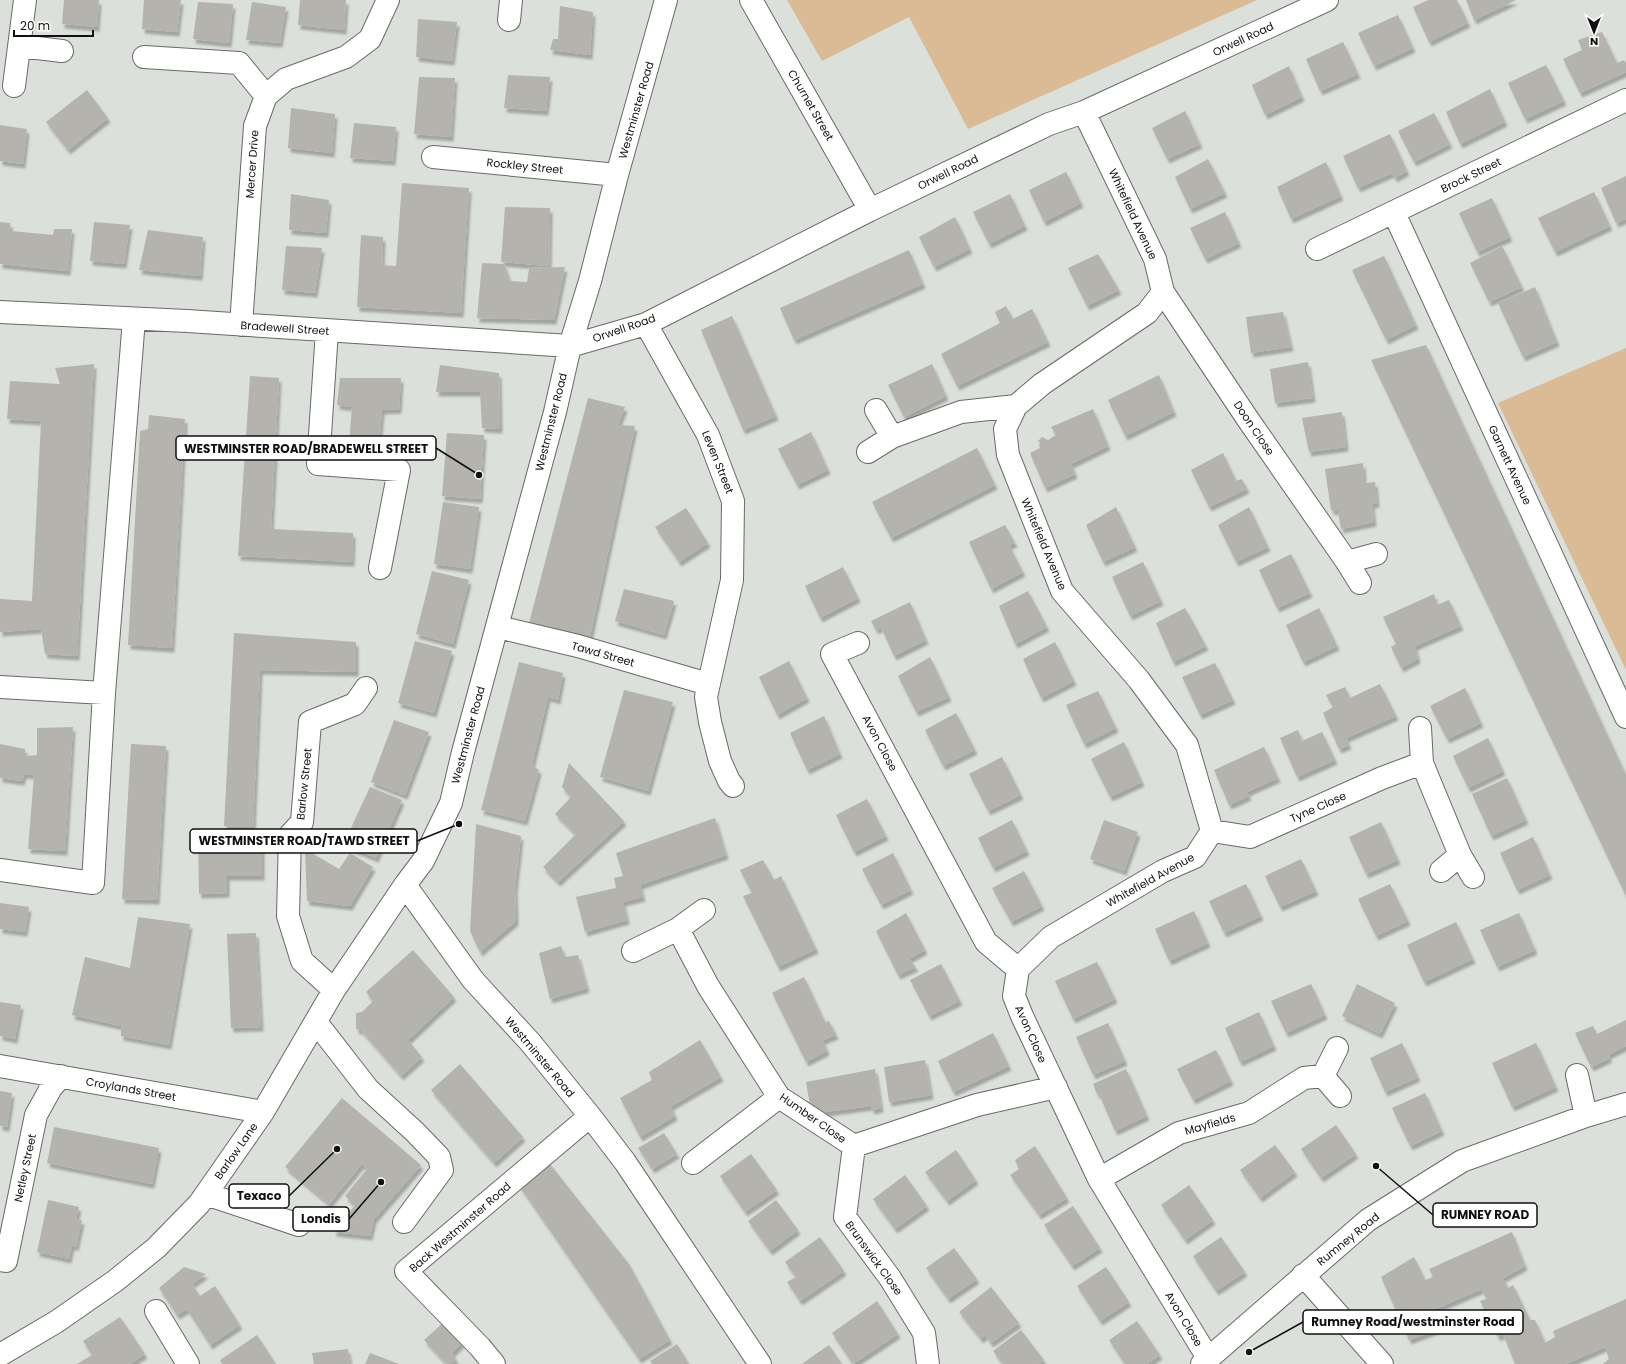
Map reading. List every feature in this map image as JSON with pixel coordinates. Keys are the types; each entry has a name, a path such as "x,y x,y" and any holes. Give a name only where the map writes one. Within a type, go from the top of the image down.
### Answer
{"street":[{"path":"14,86 25,0"},
{"name":"Mercer Drive","path":"241,325 255,126 266,96 286,79 346,57 370,39 388,0"},
{"name":"Westminster Road","path":"666,0 617,175 590,280 570,346 555,412 463,752 451,803 423,861 405,885 473,980 530,1042 625,1162 760,1364"},
{"name":"Churnet Street","path":"751,0 870,210"},
{"name":"Orwell Road","path":"570,346 646,324 870,210 1049,124 1084,112 1327,0"},
{"path":"20,46 62,51"},
{"path":"144,57 238,63 266,96"},
{"name":"Brock Street","path":"1316,249 1394,213 1626,100"},
{"name":"Whitefield Avenue","path":"1018,969 1051,937 1163,871 1195,857 1212,832 1187,745 1138,680 1062,591 1008,455 1005,429 1016,406 1042,384 1147,313 1163,292 1155,258 1084,112"},
{"name":"Rockley Street","path":"433,157 617,175"},
{"name":"Garnett Avenue","path":"1394,213 1626,717"},
{"name":"Doon Close","path":"1163,292 1246,418 1347,562 1360,583"},
{"name":"Bradewell Street","path":"0,312 241,325 570,346"},
{"path":"0,870 93,883 104,693 134,319"},
{"name":"Leven Street","path":"646,324 708,435 734,501 732,580 706,697 710,722 720,761 729,781 734,786"},
{"path":"327,331 318,464 399,470 380,568"},
{"path":"868,452 892,437 961,412 1016,406"},
{"path":"876,410 892,437"},
{"path":"1347,562 1376,554"},
{"name":"Tawd Street","path":"498,627 578,646 708,684"},
{"name":"Avon Close","path":"858,643 832,654 986,942 1018,969 1014,996 1099,1179 1205,1361"},
{"path":"0,687 104,693"},
{"name":"Barlow Street","path":"334,990 302,961 288,916 290,835 302,822 310,722 356,704 366,688"},
{"path":"1420,728 1422,763 1460,855 1473,877"},
{"name":"Tyne Close","path":"1212,832 1250,837 1382,778 1422,763"},
{"path":"1441,871 1460,855"},
{"name":"Barlow Lane","path":"0,1355 56,1322 115,1282 156,1248 199,1204 263,1112 334,990 405,885"},
{"path":"633,951 678,928 704,910"},
{"name":"Humber Close","path":"678,928 708,986 779,1097 854,1146 976,1105 1056,1087"},
{"path":"316,1022 368,1089 415,1132 439,1157 442,1170 404,1222"},
{"path":"1337,1048 1323,1076 1340,1096"},
{"name":"Croylands Street","path":"0,1066 263,1112"},
{"path":"1577,1075 1586,1116"},
{"name":"Netley Street","path":"0,1260 6,1261 36,1115 51,1088 61,1076"},
{"name":"Mayfields","path":"1099,1179 1179,1133 1249,1113 1304,1078 1323,1076"},
{"path":"693,1163 779,1097"},
{"name":"Rumney Road","path":"1205,1361 1368,1220 1462,1161 1586,1116 1626,1104"},
{"name":"Back Westminster Road","path":"494,1364 480,1347 406,1271 590,1116"},
{"name":"Brunswick Close","path":"854,1146 845,1217 890,1278 924,1333 928,1364"},
{"path":"206,1194 299,1225"},
{"path":"1303,1275 1382,1364"},
{"path":"156,1311 188,1364"}],"shaded area":[{"path":"787,0 1257,0 968,129 909,17 822,61"},
{"path":"1626,348 1626,670 1498,403"}],"building":[{"path":"64,0 99,0 97,27 62,24"},
{"path":"144,0 181,0 177,32 142,29"},
{"path":"300,0 346,0 344,30 298,25"},
{"path":"1428,0 1457,0 1468,23 1429,42 1413,7"},
{"path":"1466,0 1516,0 1474,20"},
{"path":"198,2 233,4 229,43 193,39"},
{"path":"252,2 286,7 280,43 246,40"},
{"path":"560,6 593,12 590,55 550,50 553,39 558,39"},
{"path":"1398,15 1413,48 1374,66 1358,33"},
{"path":"418,19 457,22 452,61 416,57"},
{"path":"1602,32 1617,63 1624,60 1626,63 1626,72 1580,93 1563,59 1582,50 1578,40"},
{"path":"1343,42 1358,74 1320,91 1306,59"},
{"path":"1546,65 1564,101 1525,119 1508,83"},
{"path":"1289,66 1302,97 1265,115 1252,85"},
{"path":"508,75 550,77 546,111 504,108"},
{"path":"419,77 455,78 451,137 414,134"},
{"path":"1490,89 1505,122 1460,144 1446,112"},
{"path":"87,90 108,118 68,150 46,122"},
{"path":"291,108 335,114 332,153 288,148"},
{"path":"1185,111 1200,144 1167,159 1152,128"},
{"path":"1434,113 1450,144 1414,162 1398,131"},
{"path":"354,123 396,127 393,161 350,158"},
{"path":"0,125 27,129 23,164 0,161"},
{"path":"1390,134 1407,171 1395,178 1392,173 1358,188 1343,156"},
{"path":"1208,159 1225,193 1190,209 1175,177"},
{"path":"1326,162 1341,196 1291,219 1277,187"},
{"path":"1066,172 1081,203 1044,222 1029,190"},
{"path":"1626,176 1626,219 1616,223 1601,188"},
{"path":"402,183 469,188 461,313 357,307 361,235 383,237 382,265 396,266"},
{"path":"1594,192 1610,226 1555,252 1538,218"},
{"path":"291,194 329,200 326,233 289,230"},
{"path":"1010,194 1025,226 989,244 973,212"},
{"path":"1492,198 1510,237 1477,252 1459,213"},
{"path":"505,207 550,208 549,266 501,262"},
{"path":"1225,212 1239,243 1205,259 1190,228"},
{"path":"955,217 970,249 934,267 919,237"},
{"path":"0,222 10,223 11,231 53,235 54,229 72,229 68,271 0,264"},
{"path":"94,222 130,225 124,264 90,261"},
{"path":"148,230 203,237 200,276 139,270"},
{"path":"286,246 322,248 315,293 282,290"},
{"path":"1502,246 1522,287 1489,302 1470,263"},
{"path":"909,250 923,284 794,340 780,308"},
{"path":"1098,254 1119,290 1087,306 1068,268"},
{"path":"1384,256 1416,325 1386,340 1352,270"},
{"path":"482,263 504,264 510,281 527,282 529,268 565,267 554,320 477,318"},
{"path":"1535,287 1557,342 1523,357 1498,303"},
{"path":"1006,306 1013,319 1032,309 1048,342 957,386 941,354 1000,323 995,312"},
{"path":"1283,312 1291,347 1251,353 1246,317"},
{"path":"732,316 776,416 743,430 701,330"},
{"path":"1426,345 1626,775 1626,896 1371,360"},
{"path":"1308,362 1313,398 1275,403 1270,369"},
{"path":"94,364 77,656 45,654 41,629 0,632 0,599 32,601 41,421 7,419 10,381 60,384 55,368"},
{"path":"932,364 946,396 904,417 888,385"},
{"path":"440,365 499,373 500,429 482,428 480,392 436,392"},
{"path":"1159,375 1174,412 1125,436 1108,400"},
{"path":"250,376 279,378 271,529 353,533 352,562 238,556"},
{"path":"340,378 401,378 399,409 382,410 379,444 349,442 352,407 337,405"},
{"path":"588,398 625,407 618,425 635,426 590,637 529,623"},
{"path":"1093,409 1108,446 1071,464 1075,474 1045,488 1030,453 1040,448 1040,443 1038,441 1042,437 1048,440 1056,435 1051,427"},
{"path":"1342,412 1346,447 1309,452 1302,418"},
{"path":"149,415 185,419 172,648 128,645 140,431 148,429"},
{"path":"811,432 828,470 797,485 778,449"},
{"path":"447,433 484,435 480,499 442,496"},
{"path":"977,448 995,485 891,538 872,502"},
{"path":"1223,453 1236,481 1242,479 1247,489 1209,507 1191,470"},
{"path":"1363,463 1364,483 1375,482 1377,503 1372,504 1374,522 1341,529 1338,511 1331,510 1325,469"},
{"path":"443,502 479,507 470,569 434,564"},
{"path":"1116,507 1135,547 1103,562 1086,525"},
{"path":"1249,507 1268,547 1236,562 1218,525"},
{"path":"686,508 708,543 679,562 655,527"},
{"path":"1005,525 1015,543 1009,545 1023,572 991,589 969,542"},
{"path":"1291,554 1310,593 1277,608 1259,570"},
{"path":"1143,562 1161,601 1130,616 1112,577"},
{"path":"843,567 858,598 820,618 805,586"},
{"path":"432,571 469,580 453,644 416,634"},
{"path":"624,589 674,601 664,635 615,621"},
{"path":"1028,591 1047,627 1015,644 999,606"},
{"path":"1434,594 1437,605 1449,600 1461,626 1415,646 1418,659 1401,668 1391,647 1396,644 1383,617"},
{"path":"910,602 926,640 894,656 881,627 876,630 871,621"},
{"path":"1185,608 1206,646 1173,662 1156,623"},
{"path":"1319,608 1337,646 1303,662 1286,625"},
{"path":"234,633 356,642 356,672 260,670 253,827 224,826"},
{"path":"415,641 452,651 434,713 398,703"},
{"path":"1055,642 1074,681 1041,698 1023,659"},
{"path":"930,657 949,697 916,712 898,676"},
{"path":"789,661 807,698 777,715 759,677"},
{"path":"519,662 563,673 558,700 548,697 532,765 539,770 525,821 481,810"},
{"path":"1215,663 1233,700 1200,715 1182,677"},
{"path":"1380,684 1396,716 1346,738 1349,745 1339,749 1323,713 1333,707 1326,695 1345,687 1350,698"},
{"path":"1465,688 1481,723 1447,739 1430,706"},
{"path":"624,690 673,702 648,791 600,777"},
{"path":"1098,691 1116,728 1084,744 1066,705"},
{"path":"956,713 975,750 943,766 925,730"},
{"path":"824,716 840,754 807,770 790,733"},
{"path":"394,720 429,732 405,795 371,782"},
{"path":"73,727 65,851 28,849 34,775 24,774 22,781 0,778 0,744 25,749 25,756 37,755 37,728"},
{"path":"1298,730 1302,741 1322,732 1335,760 1297,777 1280,738"},
{"path":"1488,738 1503,771 1468,788 1453,756"},
{"path":"1124,742 1142,782 1110,797 1091,759"},
{"path":"131,744 166,746 157,900 122,899"},
{"path":"1264,747 1278,778 1247,792 1249,796 1229,805 1214,770"},
{"path":"1002,757 1021,795 988,811 969,774"},
{"path":"569,763 624,821 558,882 543,867 576,834 555,814 571,797 562,787"},
{"path":"1507,778 1526,820 1491,836 1472,794"},
{"path":"370,787 402,800 376,858 343,845"},
{"path":"867,799 886,836 854,852 836,815"},
{"path":"715,818 726,855 640,885 643,897 623,902 627,920 585,932 576,897 616,888 614,878 623,876 616,853"},
{"path":"1012,820 1027,851 993,868 978,838"},
{"path":"1104,820 1138,832 1124,871 1090,859"},
{"path":"1381,822 1398,860 1366,874 1349,837"},
{"path":"476,824 521,836 515,888 516,921 480,952 470,931"},
{"path":"221,834 222,843 262,842 262,876 227,876 227,893 199,894 198,835"},
{"path":"1533,837 1550,875 1517,890 1500,853"},
{"path":"305,849 339,869 350,853 373,867 350,906 307,901"},
{"path":"893,853 911,890 881,905 862,869"},
{"path":"1301,859 1316,891 1280,907 1265,876"},
{"path":"763,860 774,880 781,876 816,949 778,967 743,896 752,893 740,870"},
{"path":"1024,871 1042,906 1011,922 992,888"},
{"path":"1246,884 1261,916 1224,933 1209,901"},
{"path":"1390,884 1408,921 1376,936 1358,899"},
{"path":"0,903 29,907 25,932 0,929"},
{"path":"1194,911 1208,943 1169,961 1155,929"},
{"path":"906,913 925,950 909,959 916,967 898,975 876,931"},
{"path":"1519,913 1535,950 1497,967 1480,930"},
{"path":"138,917 190,924 169,1045 121,1036 121,1026 72,1015 85,957 130,968"},
{"path":"1456,922 1473,959 1424,982 1407,945"},
{"path":"256,933 261,1027 231,1028 227,934"},
{"path":"561,946 565,957 578,955 587,988 550,999 539,953"},
{"path":"413,950 454,997 408,1040 422,1057 401,1076 361,1030 356,1029 356,1013 362,1012 373,1001 366,992"},
{"path":"1097,962 1115,999 1073,1019 1055,981"},
{"path":"941,964 960,1001 929,1016 910,980"},
{"path":"804,977 825,1022 829,1021 836,1035 823,1040 827,1051 806,1062 772,993"},
{"path":"1311,984 1325,1015 1286,1033 1271,1001"},
{"path":"1357,984 1395,1003 1380,1034 1342,1016"},
{"path":"0,1002 21,1005 15,1039 0,1036"},
{"path":"1259,1012 1274,1046 1240,1062 1225,1028"},
{"path":"1626,1020 1626,1046 1608,1055 1610,1058 1591,1067 1575,1033 1593,1026 1597,1034"},
{"path":"1108,1023 1125,1061 1093,1075 1076,1037"},
{"path":"993,1033 1009,1066 953,1092 938,1061"},
{"path":"700,1040 721,1077 671,1106 675,1116 640,1137 620,1098 652,1080 649,1072"},
{"path":"1402,1043 1418,1077 1385,1092 1370,1058"},
{"path":"1536,1043 1556,1087 1512,1107 1492,1063"},
{"path":"1216,1050 1231,1081 1193,1100 1177,1069"},
{"path":"925,1060 931,1095 889,1102 884,1067"},
{"path":"460,1064 523,1137 494,1163 431,1090"},
{"path":"875,1069 881,1108 872,1110 871,1106 818,1113 815,1104 810,1105 806,1082"},
{"path":"1126,1069 1147,1116 1115,1131 1093,1084"},
{"path":"0,1091 12,1093 7,1127 0,1126"},
{"path":"1425,1093 1442,1131 1410,1146 1392,1108"},
{"path":"342,1098 421,1165 374,1219 370,1236 334,1232 336,1213 347,1215 355,1205 345,1196 367,1169 362,1164 329,1204 285,1167"},
{"path":"1336,1125 1356,1154 1321,1178 1301,1149"},
{"path":"54,1127 159,1148 152,1184 47,1163"},
{"path":"664,1133 677,1154 652,1169 638,1148"},
{"path":"1275,1145 1295,1172 1260,1198 1240,1170"},
{"path":"1035,1146 1067,1198 1039,1215 1010,1175 1019,1169 1015,1160"},
{"path":"956,1150 976,1180 947,1201 925,1172"},
{"path":"751,1154 777,1190 745,1212 720,1176"},
{"path":"546,1159 629,1264 670,1340 639,1359 518,1184"},
{"path":"905,1175 927,1206 895,1229 873,1199"},
{"path":"1189,1185 1213,1220 1185,1240 1161,1205"},
{"path":"48,1200 79,1207 76,1219 82,1220 76,1247 72,1245 69,1259 37,1252"},
{"path":"776,1200 798,1230 770,1251 748,1221"},
{"path":"1073,1206 1100,1248 1072,1266 1044,1225"},
{"path":"1512,1232 1525,1266 1503,1278 1508,1288 1513,1285 1530,1320 1535,1320 1545,1343 1555,1337 1553,1331 1626,1299 1626,1364 1603,1364 1609,1359 1605,1347 1566,1364 1515,1364 1503,1334 1498,1337 1480,1301 1486,1299 1482,1289 1433,1310 1444,1327 1409,1340 1381,1277 1414,1257 1425,1280 1433,1277 1429,1269"},
{"path":"820,1237 844,1271 800,1301 787,1282 796,1277 785,1262"},
{"path":"1221,1237 1245,1272 1216,1291 1193,1256"},
{"path":"954,1248 977,1279 948,1299 926,1268"},
{"path":"184,1267 206,1274 192,1284 200,1296 215,1286 240,1325 210,1345 187,1309 177,1315 159,1288"},
{"path":"1106,1267 1129,1302 1100,1321 1077,1286"},
{"path":"991,1287 1019,1323 991,1343 985,1335 981,1339 959,1312"},
{"path":"877,1301 898,1334 853,1364 832,1333"},
{"path":"120,1317 145,1354 130,1364 77,1364 92,1355 83,1341"},
{"path":"445,1321 462,1343 452,1353 456,1359 450,1364 447,1364 424,1340"},
{"path":"1137,1321 1160,1355 1147,1364 1125,1364 1109,1340"},
{"path":"1021,1330 1044,1360 1039,1364 1003,1364 993,1351"},
{"path":"257,1335 276,1364 222,1364 220,1360"},
{"path":"677,1344 689,1364 652,1364 650,1361"},
{"path":"829,1345 842,1364 802,1364 810,1358"},
{"path":"348,1349 350,1364 314,1364 312,1353"},
{"path":"370,1353 386,1359 399,1364 365,1364"}],"place":[{"name":"WESTMINSTER ROAD/BRADEWELL STREET","path":"479,475"},
{"name":"WESTMINSTER ROAD/TAWD STREET","path":"459,824"},
{"name":"Texaco","path":"337,1149"},
{"name":"RUMNEY ROAD","path":"1376,1166"},
{"name":"Londis","path":"381,1182"},
{"name":"Rumney Road/westminster Road","path":"1249,1352"}]}
